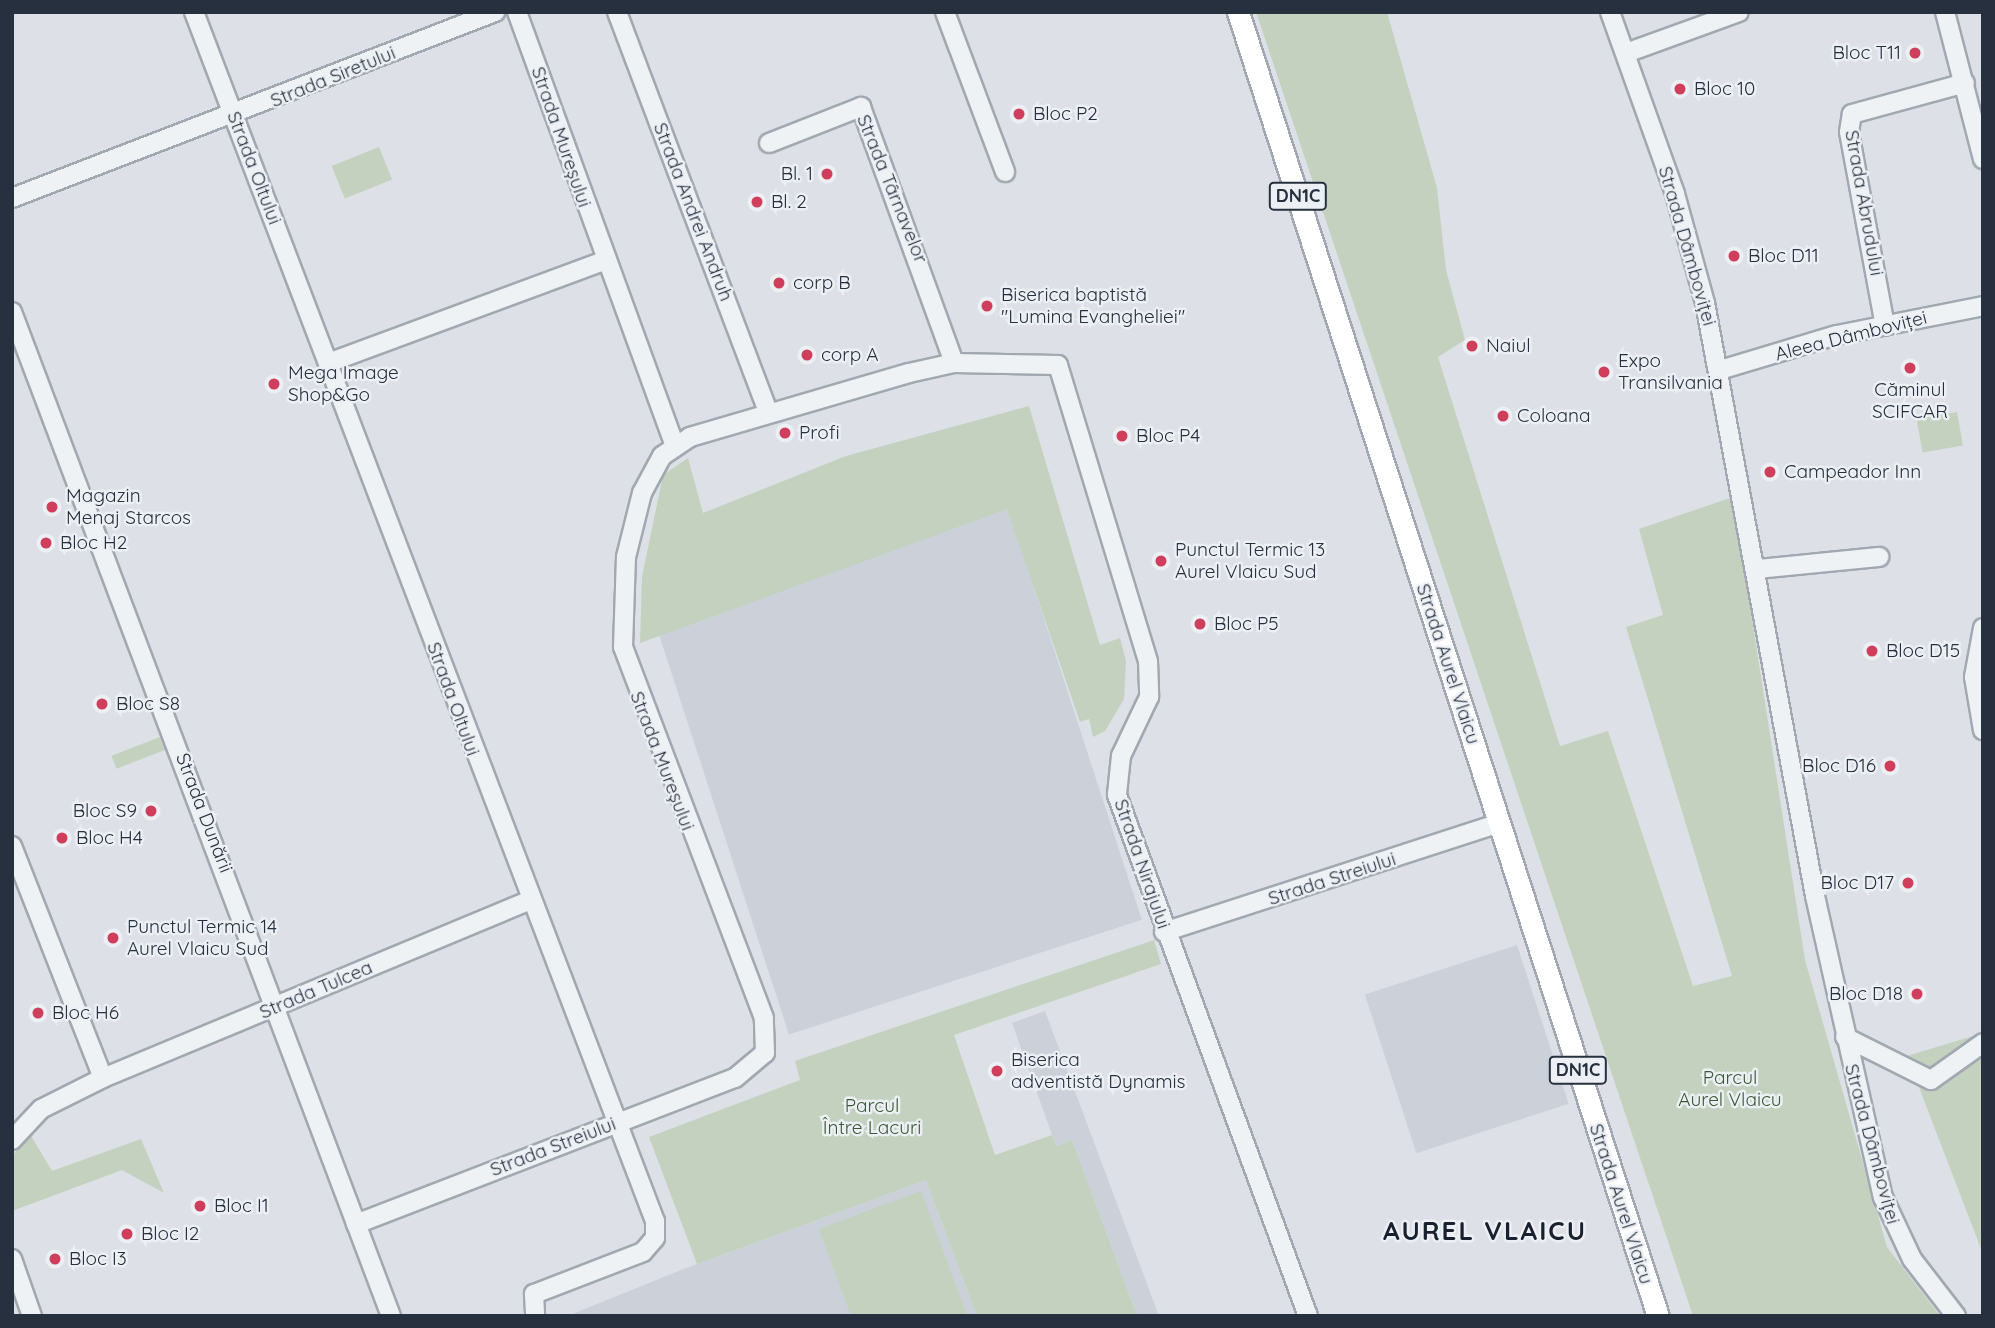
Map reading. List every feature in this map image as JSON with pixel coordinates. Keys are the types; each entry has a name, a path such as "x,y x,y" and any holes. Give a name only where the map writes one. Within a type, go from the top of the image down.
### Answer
{"main road":[{"name":"Strada Aurel Vlaicu","path":"1238,12 1658,1316"}],"street":[{"name":"Strada Oltului","path":"194,12 528,901 613,1123 655,1221 655,1238 643,1252 545,1286 534,1294 535,1316"},
{"name":"Strada Siretului","path":"12,198 234,116 495,12"},
{"name":"Strada Mureșului","path":"517,12 604,261 674,443 652,474 635,515 621,602 623,647 764,1018 765,1053 748,1069"},
{"name":"Strada Andrei Andruh","path":"617,12 768,412"},
{"path":"945,12 1005,172"},
{"name":"Strada Dâmboviței","path":"1610,12 1681,214 1720,370 1844,1037 1894,1229 1955,1316"},
{"path":"1626,53 1739,12"},
{"path":"1945,12 1983,159"},
{"name":"Strada Abrudului","path":"1885,326 1849,132 1852,114 1965,83"},
{"name":"Strada Târnavelor","path":"769,144 861,107 954,363"},
{"path":"328,363 604,261"},
{"name":"Aleea Dâmboviței","path":"1720,370 1885,326 1983,306"},
{"name":"Strada Dunării","path":"12,312 278,1006 391,1316"},
{"path":"674,443 768,412 954,363"},
{"name":"Strada Nirajului","path":"954,363 1058,365 1148,661 1149,697 1121,756 1117,795 1164,932 1308,1316"},
{"path":"1758,569 1879,557"},
{"path":"1983,628 1974,677 1983,730"},
{"name":"Strada Streiului","path":"1164,932 1499,823"},
{"path":"12,846 103,1078"},
{"name":"Strada Tulcea","path":"12,1140 34,1116 103,1078 528,901"},
{"name":"Strada Dâmboviței","path":"1844,1037 1931,1080 1983,1043"},
{"name":"Strada Streiului","path":"356,1224 748,1069"},
{"path":"12,1259 32,1316"}],"shaded area":[{"path":"1008,508 1142,920 789,1034 655,623"},
{"path":"1517,945 1569,1104 1416,1153 1365,994"},
{"path":"1045,1011 1159,1316 1137,1316 1072,1140 1056,1146 1012,1023"},
{"path":"926,1180 977,1316 570,1315 681,1270"}],"green space":[{"name":"Parcul Aurel Vlaicu","path":"1256,12 1387,12 1437,188 1446,270 1465,340 1438,357 1560,746 1608,731 1693,986 1732,976 1626,627 1663,615 1639,529 1733,497 1805,960 1887,1247 1940,1316 1693,1316"},
{"path":"379,147 392,179 345,199 332,166"},
{"path":"1029,406 1100,645 1120,638 1126,661 1124,699 1105,731 1093,737 1089,719 1080,722 1007,509 640,643 642,577 663,475 688,458 703,513 846,456"},
{"path":"1957,412 1963,445 1923,453 1917,419"},
{"path":"160,737 165,750 116,769 111,756"},
{"name":"Parcul Între Lacuri","path":"1154,940 1161,964 954,1035 995,1155 1052,1135 1056,1146 1072,1140 1137,1316 977,1316 926,1180 697,1264 649,1137 800,1080 795,1061"},
{"path":"1983,1033 1983,1254 1907,1056"},
{"path":"30,1134 52,1171 141,1139 164,1193 122,1170 12,1211 12,1156"},
{"path":"921,1191 967,1316 851,1316 819,1229"}],"place":[{"name":"Bloc T11","path":"1915,53"},
{"name":"Bloc 10","path":"1680,89"},
{"name":"Bloc P2","path":"1019,114"},
{"name":"Bl. 1","path":"827,174"},
{"name":"Bl. 2","path":"757,202"},
{"name":"Bloc D11","path":"1734,256"},
{"name":"corp B","path":"779,283"},
{"name":"Biserica baptistă \"Lumina Evangheliei\"","path":"987,306"},
{"name":"Naiul","path":"1472,346"},
{"name":"corp A","path":"807,355"},
{"name":"Căminul SCIFCAR","path":"1910,368"},
{"name":"Expo Transilvania","path":"1604,372"},
{"name":"Mega Image Shop&Go","path":"274,384"},
{"name":"Coloana","path":"1503,416"},
{"name":"Profi","path":"785,433"},
{"name":"Bloc P4","path":"1122,436"},
{"name":"Campeador Inn","path":"1770,472"},
{"name":"Magazin Menaj Starcos","path":"52,507"},
{"name":"Bloc H2","path":"46,543"},
{"name":"Punctul Termic 13 Aurel Vlaicu Sud","path":"1161,561"},
{"name":"Bloc P5","path":"1200,624"},
{"name":"Bloc D15","path":"1872,651"},
{"name":"Bloc S8","path":"102,704"},
{"name":"Bloc D16","path":"1890,766"},
{"name":"Bloc S9","path":"151,811"},
{"name":"Bloc H4","path":"62,838"},
{"name":"Bloc D17","path":"1908,883"},
{"name":"Punctul Termic 14 Aurel Vlaicu Sud","path":"113,938"},
{"name":"Bloc D18","path":"1917,994"},
{"name":"Bloc H6","path":"38,1013"},
{"name":"Biserica adventistă Dynamis","path":"997,1071"},
{"name":"Bloc I1","path":"200,1206"},
{"name":"Bloc I2","path":"127,1234"},
{"name":"Bloc I3","path":"55,1259"}],"district":[{"name":"AUREL VLAICU","path":"1485,1231"}]}
